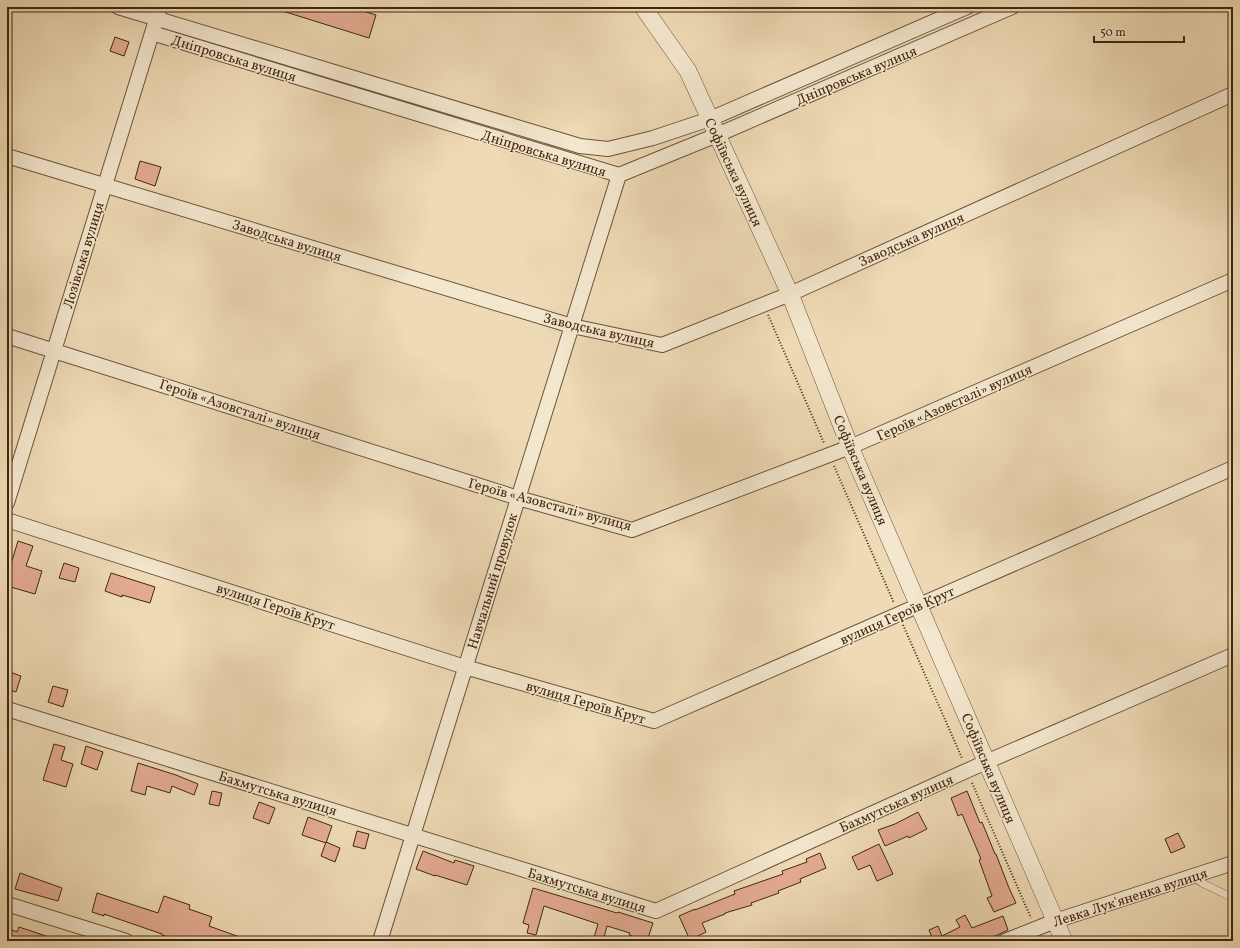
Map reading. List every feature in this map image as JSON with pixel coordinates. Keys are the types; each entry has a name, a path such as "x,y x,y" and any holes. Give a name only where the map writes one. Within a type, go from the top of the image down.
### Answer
{"street":[{"name":"Дніпровська вулиця","path":"118,7 158,13 580,146 608,149 653,138 710,119 967,7"},
{"name":"Софіївська вулиця","path":"643,7 688,71 790,294 850,447 1064,941"},
{"name":"Дніпровська вулиця","path":"152,33 619,175 717,135 1012,7"},
{"name":"Лозівська вулиця","path":"7,503 158,13"},
{"name":"Заводська вулиця","path":"7,156 572,326 662,345 790,294 1233,94"},
{"name":"Навчальний провулок","path":"380,941 619,175"},
{"name":"Героїв «Азовсталі» вулиця","path":"7,336 518,498 632,530 850,447 1233,280"},
{"name":"вулиця Героїв Крут","path":"7,520 465,667 654,721 1233,468"},
{"name":"Бахмутська вулиця","path":"7,709 656,911 986,762 1233,655"},
{"name":"Левка Лук'яненка вулиця","path":"1005,941 1055,920 1233,863"},
{"path":"7,904 126,941"}],"lane":[{"path":"1193,876 1202,883 1233,898"}],"building":[{"path":"276,7 350,7 376,15 369,38 276,9"},
{"path":"115,37 129,42 124,56 110,51"},
{"path":"140,161 161,167 155,186 135,179"},
{"path":"18,541 33,546 26,566 42,571 35,594 7,586 7,566 10,567"},
{"path":"64,563 79,568 75,582 59,578"},
{"path":"111,573 155,587 150,603 122,595 122,597 105,591"},
{"path":"7,671 21,676 16,692 7,689"},
{"path":"53,686 68,690 63,707 48,702"},
{"path":"54,744 65,747 61,760 73,764 66,787 43,780"},
{"path":"86,746 103,752 97,770 81,764"},
{"path":"138,763 176,775 198,784 194,795 172,786 170,793 147,786 145,795 131,791"},
{"path":"212,791 222,793 219,806 209,804"},
{"path":"967,791 980,823 982,822 996,854 1016,903 994,912 987,898 992,896 979,860 981,859 962,814 958,816 951,798"},
{"path":"259,802 275,808 269,824 253,818"},
{"path":"918,812 927,829 909,838 908,836 885,846 878,830 895,824"},
{"path":"308,817 332,826 326,843 302,835"},
{"path":"357,831 369,834 365,849 353,846"},
{"path":"1178,833 1185,847 1171,853 1165,839"},
{"path":"326,842 340,848 335,862 321,856"},
{"path":"879,844 893,874 877,881 870,865 858,870 852,857"},
{"path":"423,851 454,863 455,860 474,866 467,885 416,869"},
{"path":"820,853 826,868 800,879 801,882 778,891 779,893 751,903 752,905 725,913 702,923 706,932 690,940 679,916 735,894 734,891 783,874 782,871 807,862 806,859"},
{"path":"20,873 62,888 58,901 15,889"},
{"path":"533,888 653,923 647,941 629,935 630,933 607,926 603,941 593,941 598,924 544,906 536,935 527,933 529,925 523,923"},
{"path":"97,893 158,913 164,896 190,905 189,909 212,917 209,926 248,941 180,941 104,914 104,916 92,912"},
{"path":"965,915 972,928 1003,916 1008,930 985,941 983,936 972,941 932,941 933,940 929,930 938,926 942,936 960,927 956,920"},
{"path":"19,927 55,939 55,941 8,941 12,930 17,932"}]}
